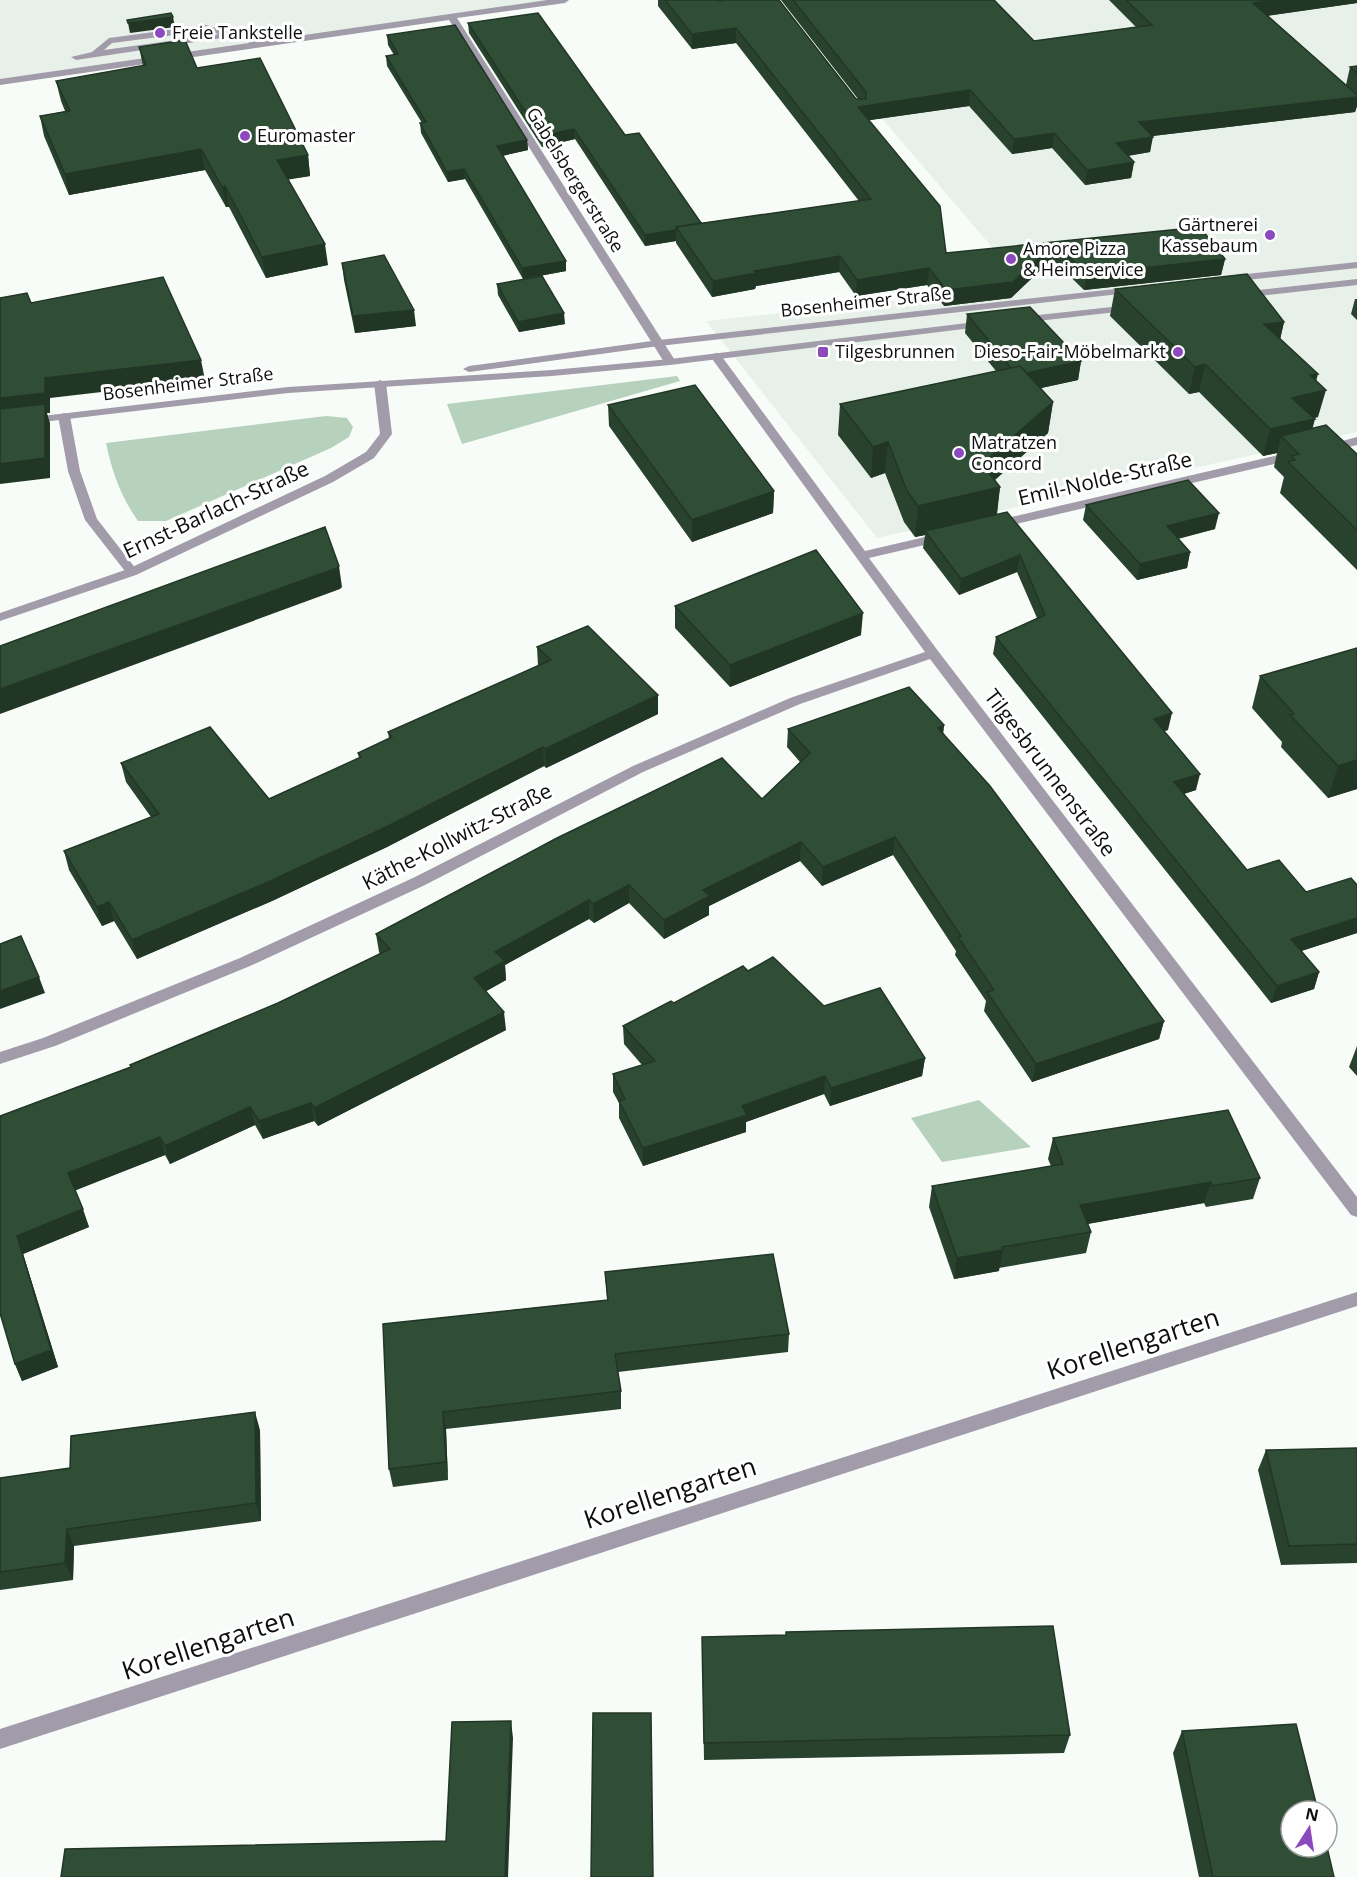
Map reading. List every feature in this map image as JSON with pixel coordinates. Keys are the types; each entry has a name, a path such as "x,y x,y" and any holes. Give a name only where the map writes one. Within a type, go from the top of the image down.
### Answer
{"street":[{"path":"0,82 565,0"},
{"name":"Gabelsbergerstraße","path":"451,16 670,362"},
{"path":"76,57 234,35 262,43"},
{"path":"1220,280 1357,265"},
{"path":"1232,296 1357,282"},
{"name":"Bosenheimer Straße","path":"380,383 548,357 659,343 1145,289"},
{"name":"Bosenheimer Straße","path":"0,424 288,390 552,373 670,362 1147,306"},
{"name":"Tilgesbrunnenstraße","path":"716,356 933,654 1357,1210"},
{"name":"Ernst-Barlach-Straße","path":"0,617 132,572 328,479 370,455 386,434 380,383"},
{"path":"64,416 74,471 91,520 132,572"},
{"name":"Emil-Nolde-Straße","path":"983,527 1357,441"},
{"path":"861,556 950,535"},
{"name":"Käthe-Kollwitz-Straße","path":"0,1058 49,1042 245,962 420,881 638,769 711,737 795,701 933,654"},
{"name":"Korellengarten","path":"0,1739 1357,1299"}],"shaded area":[{"path":"0,0 566,0 0,82"},
{"path":"781,0 1357,0 1357,432 877,538 706,321 1026,287"}],"green space":[{"path":"677,376 680,381 462,444 447,404"},
{"path":"326,416 347,418 353,427 349,437 331,448 166,521 138,521 118,484 106,443"},
{"path":"979,1100 1031,1147 942,1162 911,1118"}],"building":[{"path":"665,0 779,0 856,99 866,99 866,92 793,0 994,0 1034,41 1152,25 1126,0 1278,0 1253,3 1357,97 1139,122 1153,137 1116,143 1134,162 1087,170 1054,133 1014,139 970,90 858,107 940,206 946,253 1200,227 1225,259 1087,274 1055,243 1013,282 946,290 929,268 857,280 840,256 754,271 756,273 713,281 676,227 871,199 736,28 692,34"},
{"path":"171,13 173,17 128,23 127,20"},
{"path":"538,13 625,135 639,133 701,223 645,235 574,129 541,136 468,23"},
{"path":"455,25 527,140 497,146 566,261 522,268 464,169 447,172 420,123 426,122 386,56 398,54 387,35"},
{"path":"185,40 197,68 260,58 308,155 277,160 325,244 262,257 225,186 222,187 201,149 65,174 40,116 70,111 56,81 146,65 139,47"},
{"path":"1357,66 1357,73 1350,67"},
{"path":"384,255 414,310 353,316 342,263"},
{"path":"1247,274 1284,322 1264,324 1318,374 1310,375 1326,390 1292,398 1315,419 1270,429 1205,364 1195,367 1115,289"},
{"path":"542,276 564,313 518,322 497,284"},
{"path":"163,277 201,360 45,378 45,393 0,398 0,298 27,293 31,303"},
{"path":"1030,307 1081,361 1027,373 1020,366 1011,368 967,314"},
{"name":"Matratzen Concord","path":"1020,366 1053,402 982,464 1000,487 918,506 907,491 888,442 873,447 840,404"},
{"path":"695,385 774,491 692,520 608,405"},
{"path":"45,404 45,458 0,464 0,409"},
{"path":"1326,425 1357,454 1357,530 1288,462 1295,460 1291,456 1299,454 1281,436"},
{"path":"1188,480 1219,513 1167,526 1190,552 1140,564 1086,505"},
{"path":"1007,512 1172,713 1154,719 1200,774 1174,782 1247,870 1279,860 1306,892 1351,878 1357,885 1357,918 1291,939 1319,972 1277,986 996,637 1045,615 1020,555 961,579 925,531"},
{"path":"325,527 339,566 337,568 0,689 0,646"},
{"path":"816,550 863,613 730,665 675,606"},
{"path":"588,626 658,695 545,749 543,747 384,828 268,882 132,940 109,902 97,907 64,851 159,814 121,763 210,727 269,799 361,757 358,753 392,737 388,732 551,660 537,647"},
{"path":"1357,648 1357,760 1338,766 1290,715 1294,714 1260,676"},
{"path":"909,687 944,725 938,728 990,786 1164,1021 1036,1064 987,992 994,990 958,937 961,936 895,837 823,867 801,842 703,890 710,896 664,920 629,885 593,904 589,900 495,952 505,961 474,978 504,1012 314,1108 311,1103 259,1121 250,1107 165,1146 160,1137 68,1173 83,1209 17,1236 51,1350 15,1364 0,1313 0,1116 131,1067 130,1065 278,1003 390,949 376,934 557,838 722,758 762,799 810,753 788,729"},
{"path":"21,936 39,977 0,991 0,944"},
{"path":"773,957 824,1006 880,988 925,1058 831,1088 825,1076 742,1106 747,1115 643,1148 619,1101 625,1099 613,1074 655,1061 623,1026 671,1001 674,1003 743,966 748,971"},
{"path":"1228,1110 1260,1178 1212,1186 1211,1182 1080,1205 1091,1232 1002,1247 1003,1250 957,1258 932,1186 1063,1164 1053,1138"},
{"path":"773,1254 789,1334 615,1354 621,1391 443,1412 446,1462 389,1469 383,1324 608,1300 605,1272"},
{"path":"255,1412 256,1503 67,1529 65,1563 0,1572 0,1478 70,1468 71,1436"},
{"path":"1357,1448 1357,1544 1289,1546 1266,1450"},
{"path":"1053,1626 1070,1735 704,1743 702,1637 786,1635 786,1632"},
{"path":"593,1713 651,1713 653,1877 591,1877"},
{"path":"511,1721 505,1877 61,1877 65,1849 446,1841 452,1722"},
{"path":"1296,1724 1315,1799 1279,1799 1279,1859 1330,1859 1334,1877 1213,1877 1182,1731"}],"place":[{"name":"Freie Tankstelle","path":"160,33"},
{"name":"Euromaster","path":"245,136"},
{"name":"Gärtnerei Kassebaum","path":"1270,235"},
{"name":"Amore Pizza & Heimservice","path":"1011,259"},
{"name":"Tilgesbrunnen","path":"823,352"},
{"name":"Dieso-Fair-Möbelmarkt","path":"1178,352"},
{"name":"Matratzen Concord","path":"959,453"}]}
